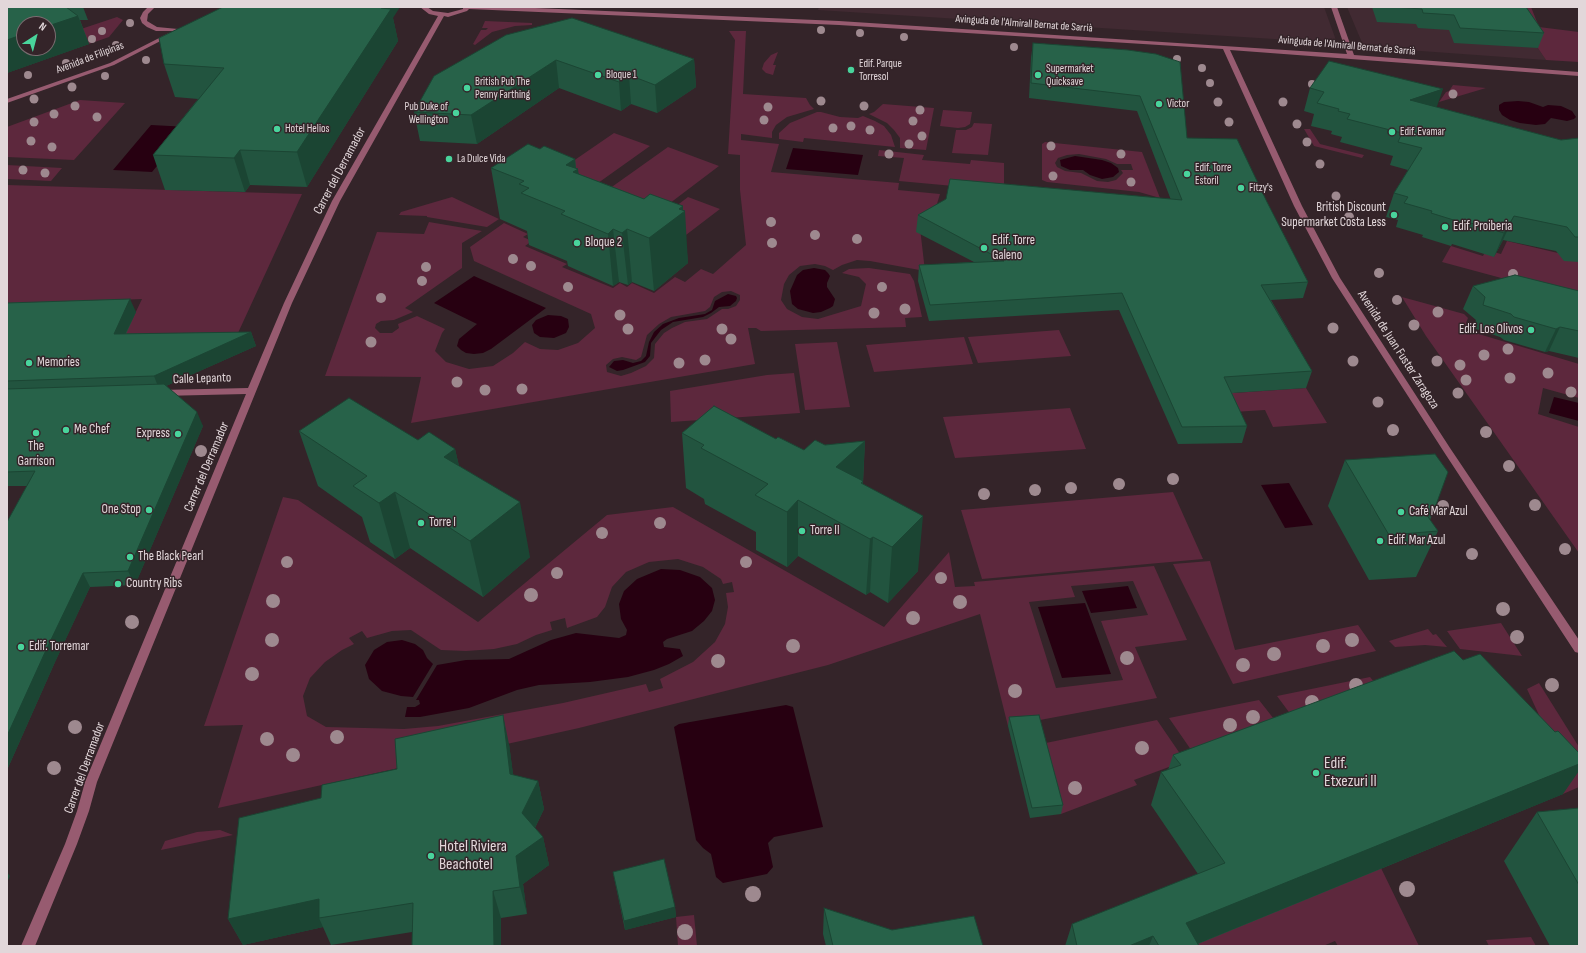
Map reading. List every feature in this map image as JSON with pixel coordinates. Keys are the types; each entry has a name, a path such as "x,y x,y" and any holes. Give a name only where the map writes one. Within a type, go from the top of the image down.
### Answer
{"street":[{"name":"Avenida de Filipinas","path":"7,100 112,64 181,29 156,29 149,26 144,22 143,18 145,13 152,7"},
{"path":"423,7 431,13 448,15 465,10 466,7"},
{"name":"Avinguda de l'Almirall Bernat de Sarrià","path":"466,7 847,24 1350,56 1579,74"},
{"path":"1334,7 1350,56"},
{"name":"Carrer del Derramador","path":"28,946 71,844 83,811 91,782 288,303 336,201 442,14"},
{"name":"Avenida de Juan Fuster Zaragoza","path":"1226,48 1298,206 1336,278 1447,450 1579,649"},
{"name":"Calle Lepanto","path":"154,394 253,391"}],"shaded area":[{"path":"819,7 1324,7 1337,43 818,10"},
{"path":"1347,7 1510,7 1546,60 1365,47"},
{"path":"1510,7 1531,7 1539,27 1579,32 1579,62 1546,60"},
{"path":"117,17 123,20 109,37 89,44 72,32"},
{"path":"485,21 532,23 532,25 515,26 492,32 475,45 473,44 481,30 486,30 488,28 482,28"},
{"path":"729,31 746,31 743,94 806,98 814,109 787,117 776,125 772,132 772,138 741,134 741,140 779,144 771,172 899,183 898,190 940,194 932,220 920,228 925,271 857,260 833,270 825,266 815,264 800,266 789,275 784,284 781,300 787,309 802,317 818,319 861,306 866,284 859,277 842,273 849,269 869,268 910,274 914,281 922,317 905,318 906,327 761,331 756,328 748,328 755,364 411,423 421,377 325,376 377,232 424,234 429,222 482,231 462,243 462,268 405,308 413,312 394,320 381,321 376,324 375,328 380,333 392,333 399,328 398,324 417,316 445,329 435,351 446,362 469,369 493,366 513,353 525,342 540,349 558,350 578,343 595,328 591,314 474,261 470,247 504,223 528,234 523,237 532,241 525,246 567,264 562,267 613,288 620,283 627,287 632,283 654,293 675,277 685,282 701,269 713,274 746,245 740,190 740,155 728,154 735,40","holes":["731,291 740,295 740,300 736,306 728,309 722,309 707,319 685,322 664,333 655,344 654,358 646,366 621,376 607,372 606,365 613,359 622,357 636,360 641,357 647,335 659,324 671,317 705,311 710,307 714,297 722,292"]},
{"path":"778,52 773,65 776,65 773,75 766,73 762,69 764,63 771,55"},
{"path":"1453,85 1486,88 1439,102"},
{"path":"80,100 125,103 74,160 7,157 7,127"},
{"path":"1504,102 1529,102 1543,107 1548,105 1561,106 1572,111 1576,117 1567,121 1551,118 1545,124 1536,125 1520,123 1510,120 1502,115 1499,110 1499,105"},
{"path":"883,104 934,108 926,150 900,148 900,138 894,130 887,123 869,114 874,112"},
{"path":"943,110 972,112 970,124 965,127 958,128 940,126"},
{"path":"817,112 840,117 858,118 863,116 875,121 884,126 891,135 895,147 804,138 803,142 779,139 779,133 790,123"},
{"path":"974,123 992,124 988,155 952,153 956,130 966,130 972,127"},
{"path":"151,125 189,127 152,172 113,170"},
{"path":"1304,129 1310,129 1320,144 1364,155 1362,158 1314,146"},
{"path":"614,133 650,146 584,193 547,179"},
{"path":"1045,142 1142,152 1160,198 1139,192 1047,182 1042,180 1042,144","holes":["1079,154 1106,159 1117,164 1131,164 1133,170 1121,170 1123,173 1116,180 1108,182 1097,181 1081,173 1065,171 1057,167 1055,163 1058,158 1067,155"]},
{"path":"668,147 719,166 645,222 592,201"},
{"path":"793,148 863,155 858,175 786,169"},
{"path":"879,150 924,155 922,160 970,164 971,160 1004,163 1004,201 986,189 899,181 904,158 878,156"},
{"path":"1075,156 1102,160 1111,163 1118,168 1119,172 1113,177 1102,179 1090,175 1083,170 1070,170 1061,166 1060,160"},
{"path":"7,165 62,168 51,181 7,179"},
{"path":"7,185 302,194 232,346 119,347 142,299 7,304"},
{"path":"452,197 499,219 487,227 427,216 399,215 401,212"},
{"path":"688,197 720,209 682,238 650,226"},
{"path":"1507,241 1579,258 1579,299 1442,262 1451,246 1483,256 1486,250 1501,254"},
{"path":"814,268 825,270 828,273 830,276 827,287 835,299 833,306 830,308 821,312 813,313 798,309 792,304 790,291 797,275 803,270"},
{"path":"474,276 546,308 491,349 483,353 466,353 457,346 459,339 477,324 434,303"},
{"path":"728,294 736,296 737,298 736,301 730,306 719,307 703,317 673,322 661,330 651,343 650,356 645,362 617,371 609,367 614,361 623,360 633,363 641,361 646,356 649,342 654,332 663,324 679,318 705,314 712,310 715,301"},
{"path":"1402,297 1464,314 1468,318 1466,323 1472,332 1579,364 1579,398 1543,388 1538,414 1579,427 1579,553 1426,336"},
{"path":"548,315 561,316 568,319 569,327 566,333 554,338 540,337 534,333 532,325 536,320"},
{"path":"1271,324 1234,393 1306,388 1327,423 1273,427 1265,410 1186,415"},
{"path":"1059,330 1071,356 978,363 968,337"},
{"path":"964,337 973,364 874,372 866,345"},
{"path":"837,342 850,407 805,410 795,344"},
{"path":"794,373 800,413 671,422 670,391 767,375"},
{"path":"1554,397 1579,403 1579,421 1549,413"},
{"path":"1070,408 1086,449 955,458 943,417"},
{"path":"1289,483 1313,525 1285,528 1261,485"},
{"path":"1173,492 1203,559 982,579 961,510"},
{"path":"283,497 298,500 478,622 607,515 673,507 884,627 949,552 955,587 975,586 974,582 1154,566 1187,640 1135,647 1157,698 1008,726 980,614 828,665 579,728 218,808 243,725 204,726","holes":["678,559 703,567 721,579 723,584 732,582 734,592 726,593 728,607 725,624 715,642 693,662 660,679 663,688 649,692 646,684 563,703 438,726 404,729 326,727 307,716 303,696 310,678 325,662 342,650 354,644 349,638 362,631 367,638 392,631 411,630 441,650 466,651 494,649 517,644 536,635 552,630 550,622 565,618 567,628 597,617 605,607 612,587 626,572 649,562","1133,581 1148,615 1101,621 1123,680 1056,688 1029,602 1075,597 1071,586"]},
{"path":"1210,561 1235,650 1358,625 1376,651 1233,684 1173,564"},
{"path":"661,569 680,570 700,577 712,588 715,600 712,611 704,621 692,631 667,639 663,642 664,647 680,649 683,656 654,670 628,677 590,682 539,685 517,690 469,708 420,717 405,717 407,707 415,707 420,704 419,700 416,700 437,665 466,660 509,659 551,640 576,633 619,638 626,635 627,630 621,619 619,604 624,591 637,579"},
{"path":"1128,586 1137,608 1091,613 1082,591"},
{"path":"1085,603 1111,674 1062,678 1038,607"},
{"path":"1501,623 1522,656 1460,649 1447,631"},
{"path":"1428,629 1433,635 1436,634 1447,647 1425,645 1395,647 1389,641"},
{"path":"402,640 415,644 423,650 427,658 433,664 413,697 401,696 382,691 369,679 365,665 374,650 387,642"},
{"path":"1370,677 1384,694 1297,723 1277,696"},
{"path":"1539,683 1579,747 1579,787 1563,794 1537,764 1557,754 1527,689"},
{"path":"1259,700 1281,728 1196,757 1169,718"},
{"path":"786,705 793,707 823,827 774,837 768,843 773,867 767,874 723,883 716,877 711,854 696,840 674,727 679,724"},
{"path":"1157,720 1185,761 1134,780 1137,785 1061,814 1041,744"},
{"path":"220,830 233,835 161,850 165,841 197,832"},
{"path":"1381,868 1419,946 1338,946 1335,941 1323,946 1192,946"},
{"path":"694,915 697,946 678,946 676,917"},
{"path":"1531,937 1536,946 1489,946 1486,940"}],"building":[{"path":"7,7 66,7 78,16 56,23 56,16 16,16 16,37 7,40"},
{"path":"223,7 382,7 381,8 391,9 297,152 240,150 234,158 153,155 224,68 164,64 159,38"},
{"path":"1393,7 1526,7 1544,33 1460,28 1454,15 1423,13 1422,9"},
{"path":"572,18 694,59 655,85 629,75 619,82 556,60 471,115 414,112 434,76 506,35"},
{"path":"1033,43 1128,50 1156,54 1180,62 1187,138 1237,139 1308,282 1261,285 1312,371 1224,377 1247,426 1182,427 1122,293 930,305 919,265 1004,261 918,215 946,199 950,179 1182,200 1140,96 1031,83"},
{"path":"1329,61 1443,89 1410,100 1561,140 1579,138 1579,237 1575,237 1567,227 1514,216 1504,233 1461,220 1460,222 1431,213 1432,211 1404,203 1408,197 1394,193 1422,148 1398,142 1402,133 1347,119 1350,114 1338,111 1339,109 1317,103 1324,92 1310,88"},
{"path":"528,144 540,149 544,146 575,159 566,165 578,169 573,172 644,199 650,194 683,206 679,209 685,211 649,238 627,229 622,233 613,229 608,234 561,214 565,211 521,193 529,188 519,184 524,181 491,168"},
{"path":"1515,275 1579,291 1579,331 1560,327 1556,329 1514,317 1511,314 1483,305 1485,297 1473,286"},
{"path":"130,299 114,334 251,332 154,376 7,381 7,303"},
{"path":"164,384 197,412 128,571 83,573 7,736 7,522 35,471 7,472 7,389"},
{"path":"349,398 418,440 429,432 455,449 444,457 520,502 470,541 395,492 379,503 353,486 367,476 299,431"},
{"path":"714,406 776,439 778,437 804,450 815,440 825,445 865,441 836,467 863,481 861,483 923,516 892,547 873,537 870,539 798,500 787,512 755,495 768,484 701,448 704,445 682,433"},
{"path":"1435,454 1448,472 1433,513 1426,514 1438,531 1389,535 1345,460"},
{"path":"1454,651 1463,660 1480,654 1555,732 1558,731 1579,753 1579,764 1186,923 1199,946 1159,946 1153,936 1129,946 1077,946 1072,924 1225,863 1161,772 1181,765 1173,755"},
{"path":"503,715 510,774 538,781 522,813 543,837 516,856 520,887 493,891 494,946 412,946 413,903 319,918 319,899 228,919 239,818 321,798 322,785 397,769 395,739"},
{"path":"1039,715 1063,805 1032,808 1009,717"},
{"path":"1579,808 1579,885 1537,812"},
{"path":"664,859 675,907 624,921 613,872"},
{"path":"824,908 892,930 974,916 983,946 833,946"}],"place":[{"name":"Edif. Parque Torresol","path":"851,70"},
{"name":"Bloque 1","path":"598,75"},
{"name":"Supermarket Quicksave","path":"1038,75"},
{"name":"British Pub The Penny Farthing","path":"467,88"},
{"name":"Victor","path":"1159,104"},
{"name":"Pub Duke of Wellington","path":"456,113"},
{"name":"Hotel Helios","path":"277,129"},
{"name":"Edif. Evamar","path":"1392,132"},
{"name":"La Dulce Vida","path":"449,159"},
{"name":"Edif. Torre Estoril","path":"1187,174"},
{"name":"Fitzy's","path":"1241,188"},
{"name":"British Discount Supermarket Costa Less","path":"1394,215"},
{"name":"Edif. Proiberia","path":"1445,227"},
{"name":"Bloque 2","path":"577,243"},
{"name":"Edif. Torre Galeno","path":"984,248"},
{"name":"Edif. Los Olivos","path":"1531,330"},
{"name":"Memories","path":"29,363"},
{"name":"Me Chef","path":"66,430"},
{"name":"The Garrison","path":"36,433"},
{"name":"Express","path":"178,434"},
{"name":"One Stop","path":"149,510"},
{"name":"Café Mar Azul","path":"1401,512"},
{"name":"Torre I","path":"421,523"},
{"name":"Torre II","path":"802,531"},
{"name":"Edif. Mar Azul","path":"1380,541"},
{"name":"The Black Pearl","path":"130,557"},
{"name":"Country Ribs","path":"118,584"},
{"name":"Edif. Torremar","path":"21,647"},
{"name":"Edif. Etxezuri II","path":"1316,773"},
{"name":"Hotel Riviera Beachotel","path":"431,856"}]}
